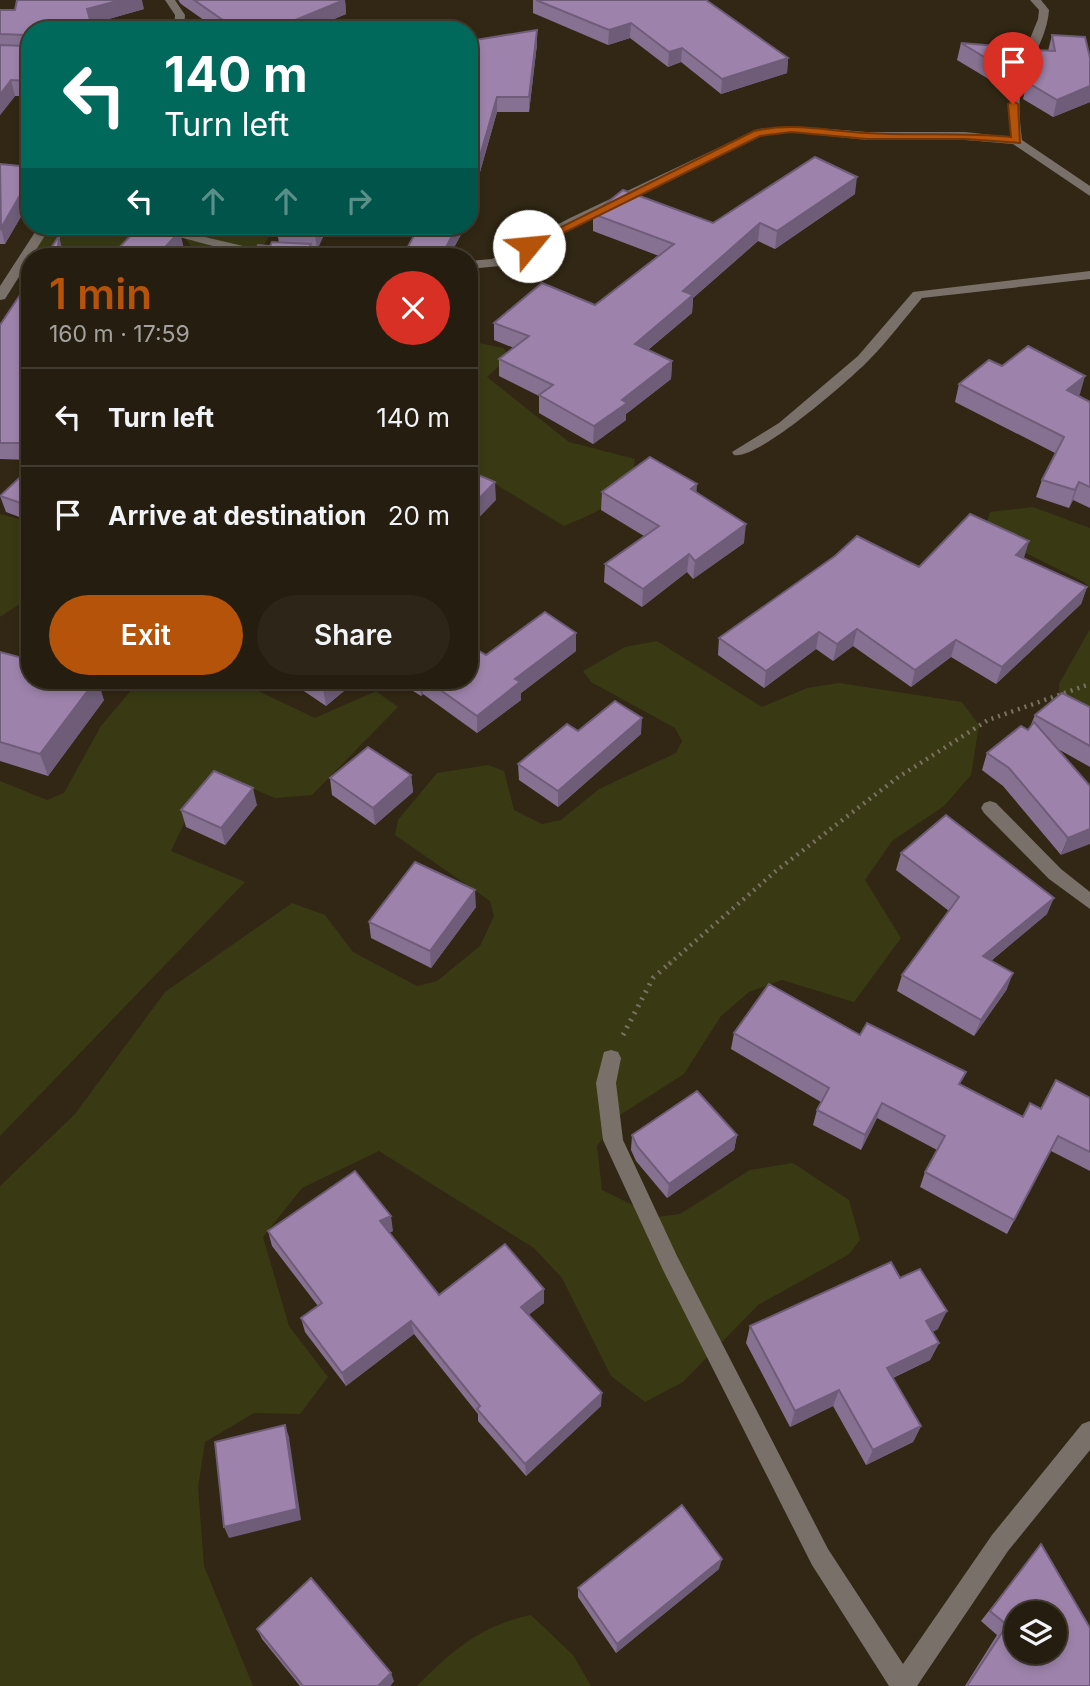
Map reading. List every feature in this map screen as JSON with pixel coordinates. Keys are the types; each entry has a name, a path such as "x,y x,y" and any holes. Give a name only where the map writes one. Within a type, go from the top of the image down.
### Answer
{"street":[{"path":"170,0 180,15 179,21"},
{"path":"1016,141 1013,104 1018,82 1044,22 1044,10 1035,0"},
{"path":"478,264 495,263 575,221 758,133 791,129 867,136 965,136 1016,141 1090,192"},
{"path":"181,235 235,248"},
{"path":"0,296 21,263"},
{"path":"739,452 784,426 863,359 918,295 1090,275"},
{"path":"990,808 1055,874 1090,902"},
{"path":"611,1058 606,1083 613,1140 670,1263 820,1557 903,1686 1000,1543 1090,1432"}],"path":[{"path":"611,1058 653,978 776,870 897,778 988,720 1090,684"}],"shaded area":[{"path":"45,235 147,235 134,248 36,248"},
{"path":"170,235 270,235 262,248 192,248 185,238"},
{"path":"478,343 503,348 510,356 487,377 569,442 635,459 627,485 620,495 601,509 564,526 478,473"},
{"path":"1033,507 1090,528 1090,588 1084,582 984,532 990,512"},
{"path":"0,514 21,520 21,603 0,617"},
{"path":"1090,629 1090,713 1059,695 1059,684"},
{"path":"657,641 762,707 807,688 839,683 962,702 979,725 971,775 944,806 892,841 865,880 901,938 854,1002 782,980 749,992 721,1016 684,1074 620,1115 597,1146 602,1190 657,1217 680,1214 750,1170 793,1163 849,1200 860,1240 848,1255 758,1305 683,1382 645,1402 611,1376 562,1278 534,1248 379,1151 302,1188 263,1237 289,1326 328,1377 300,1414 254,1413 205,1442 198,1487 204,1566 253,1686 0,1686 0,1186 75,1114 165,992 292,903 325,915 353,952 417,986 437,981 480,946 494,916 490,901 395,835 398,820 437,773 488,765 504,771 514,810 542,824 561,820 599,789 676,753 682,741 675,728 591,682 583,671 625,647"},
{"path":"132,689 254,689 315,718 376,691 398,707 312,795 275,798 232,780 198,794 171,851 245,882 0,1136 0,781 47,800 64,793 101,726"},
{"path":"531,1615 573,1655 591,1686 417,1686 468,1641 497,1625"}],"building":[{"path":"17,0 121,0 87,9 89,21 21,21 21,35 0,34 0,10 15,10"},
{"path":"194,0 344,0 293,21 224,21"},
{"path":"536,0 706,0 788,58 722,79 682,48 669,52 631,23 609,30"},
{"path":"537,30 529,97 497,97 478,163 478,40"},
{"path":"1052,35 1085,37 1090,58 1090,86 1057,100 1027,82 1036,50 1055,51"},
{"path":"961,43 1020,48 1011,73"},
{"path":"0,45 21,46 21,81 11,80 0,95"},
{"path":"815,157 857,177 777,231 760,223 683,291 693,295 635,344 672,361 622,400 627,403 594,426 539,395 553,385 499,359 529,336 494,323 542,283 595,305 674,244 593,214 623,190 713,223"},
{"path":"0,164 21,166 21,198 1,228"},
{"path":"131,235 176,235 164,248 119,248"},
{"path":"414,235 452,235 446,248 407,248"},
{"path":"59,236 58,248 51,248"},
{"path":"272,242 311,244 309,248 256,248 258,245 270,246"},
{"path":"21,294 21,443 0,443 0,325"},
{"path":"1028,346 1085,376 1067,390 1090,402 1090,487 1079,482 1075,490 1042,480 1064,437 959,384 989,360 1002,366"},
{"path":"650,457 697,484 691,489 746,524 695,561 689,554 643,589 605,564 659,526 602,492"},
{"path":"478,475 495,482 478,500"},
{"path":"21,476 21,503 0,496"},
{"path":"970,514 1029,541 1016,555 1087,587 1002,667 956,640 915,670 857,629 837,644 819,632 766,671 719,638 835,556 857,536 919,567"},
{"path":"545,612 576,633 515,679 520,682 477,716 439,689 478,689 478,650 486,655"},
{"path":"0,652 21,658 21,689 89,689 40,754 0,742"},
{"path":"1062,693 1090,707 1090,746 1035,715"},
{"path":"615,701 642,718 558,791 518,764 567,724 578,731"},
{"path":"1034,722 1090,786 1090,829 1068,838 1009,768 987,753 1021,726 1028,730"},
{"path":"368,747 411,775 373,808 330,778"},
{"path":"214,771 253,788 221,828 181,810"},
{"path":"946,815 1054,898 983,956 1013,973 981,1020 902,975 959,897 901,853"},
{"path":"415,862 475,890 430,951 369,922"},
{"path":"769,984 860,1035 867,1023 966,1072 959,1084 1023,1117 1030,1103 1041,1109 1056,1080 1090,1098 1090,1152 1058,1136 1014,1220 925,1172 945,1136 882,1103 865,1135 817,1110 829,1088 734,1033"},
{"path":"697,1091 737,1135 669,1184 637,1146 632,1135"},
{"path":"355,1171 391,1216 380,1221 439,1295 505,1244 544,1289 521,1307 602,1393 525,1464 477,1409 480,1406 411,1321 342,1373 301,1318 322,1303 268,1231"},
{"path":"891,1262 900,1278 920,1269 947,1311 926,1321 939,1343 887,1368 921,1426 873,1450 839,1390 795,1411 750,1326"},
{"path":"285,1425 297,1509 224,1527 215,1442"},
{"path":"682,1505 722,1559 617,1644 578,1588"},
{"path":"1041,1544 1090,1628 1090,1686 967,1686 1004,1630 1004,1664 1067,1664 1067,1601 1004,1601 1004,1623 990,1611"},
{"path":"311,1578 391,1673 378,1686 303,1686 257,1629"}],"route":[{"path":"529,246 758,133 791,129 867,136 965,136 1016,141 1013,104"}]}
